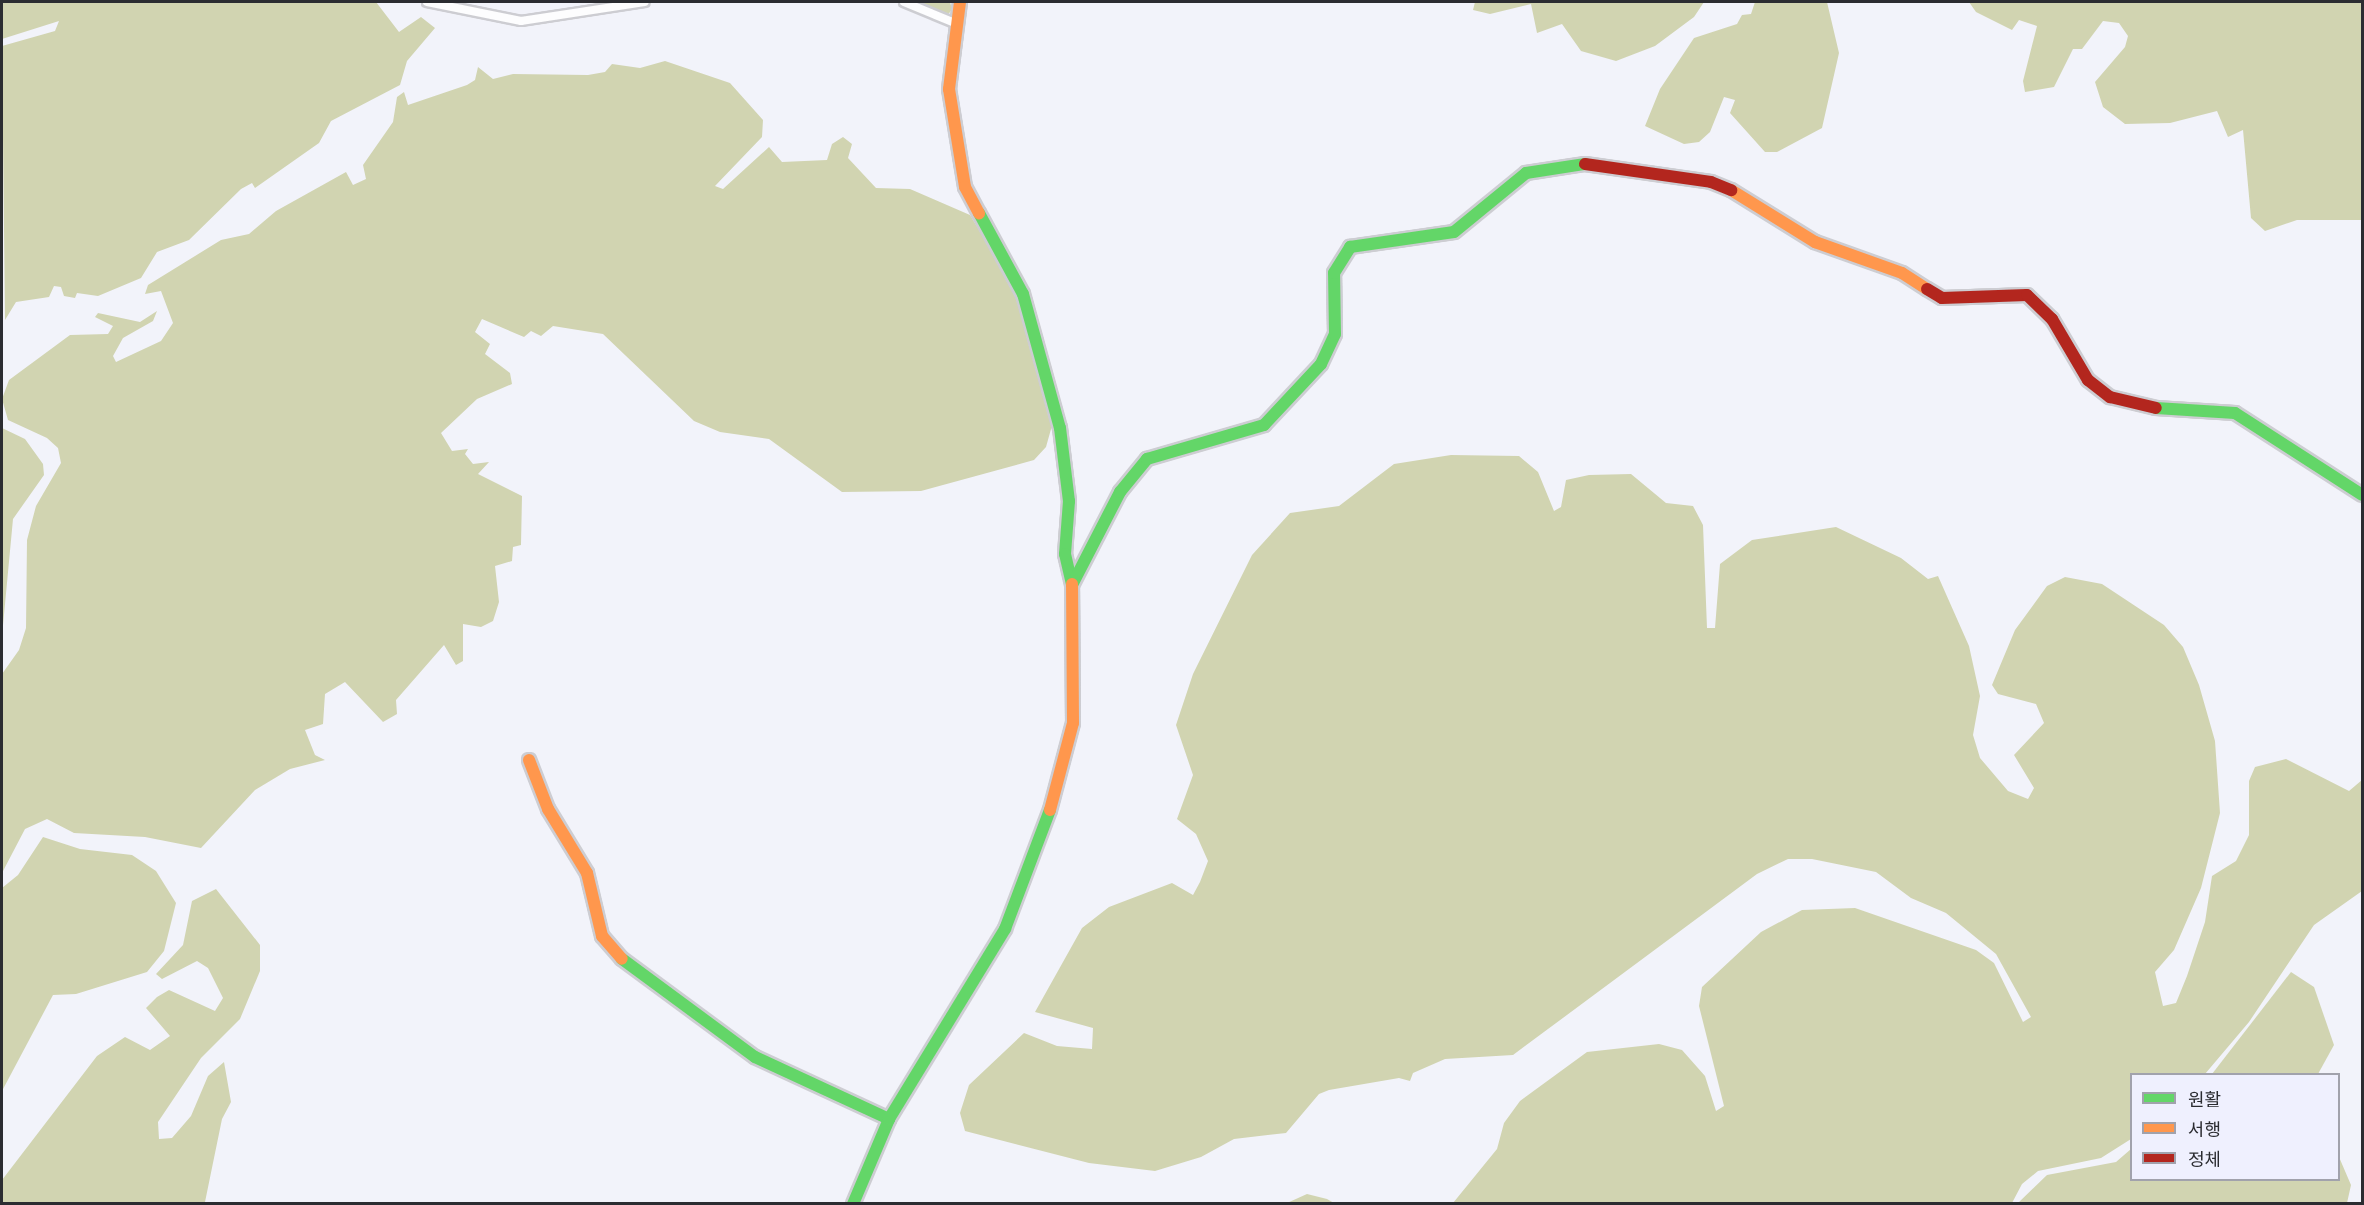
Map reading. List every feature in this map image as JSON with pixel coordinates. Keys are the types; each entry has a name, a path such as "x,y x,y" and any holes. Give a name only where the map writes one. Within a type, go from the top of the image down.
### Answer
{"street":[{"path":"427,2 521,21 645,2"},
{"path":"904,2 957,24"},
{"path":"853,1203 889,1119 1000,940 1063,776 1073,723 1072,585 1065,554 1069,501 1055,407 1023,294 976,213 959,164 949,89 960,2"},
{"path":"1072,585 1120,492 1147,459 1264,425 1321,364 1333,344 1334,273 1343,253 1356,245 1454,232 1526,173 1586,164 1711,182 1762,207 1815,242 1902,273 1942,298 2027,296 2052,319 2088,380 2110,397 2142,407 2235,413 2362,495"},
{"path":"529,760 548,809 587,873 602,936 613,953 755,1057 889,1119"}],"green space":[{"path":"2,2 376,2 399,32 421,17 435,28 407,61 400,85 331,121 319,143 255,188 252,183 241,189 189,240 157,252 141,278 98,296 77,293 75,298 64,296 61,287 54,286 49,297 16,302 5,320 2,46 55,31 59,21 2,39"},
{"path":"914,2 950,2 952,9 948,15 935,14"},
{"path":"1475,2 1704,2 1694,17 1655,46 1616,61 1581,51 1562,24 1537,33 1531,4 1490,14 1473,10"},
{"path":"1755,2 1827,2 1839,53 1822,128 1777,152 1765,152 1730,113 1735,100 1724,97 1710,132 1699,142 1684,144 1645,126 1660,89 1694,38 1737,24 1742,15 1751,14"},
{"path":"1969,2 2362,2 2362,220 2297,220 2265,231 2251,218 2243,130 2228,137 2217,111 2170,123 2125,124 2103,107 2095,82 2125,47 2128,36 2119,23 2103,21 2082,49 2073,49 2054,87 2025,92 2023,81 2037,26 2019,20 2012,30 1976,12"},
{"path":"665,61 730,83 763,120 762,137 715,186 723,189 769,147 782,162 827,160 832,144 843,137 852,144 848,158 876,188 910,189 970,215 1017,292 1053,422 1046,447 1034,460 921,491 842,492 769,439 720,432 694,421 603,334 553,326 541,336 531,331 524,337 482,319 475,332 490,344 485,354 510,373 512,384 477,399 441,433 452,451 468,449 465,454 473,464 489,462 478,474 522,496 521,545 513,547 512,561 495,566 499,602 493,621 481,627 463,624 463,661 456,665 444,645 396,700 397,714 383,722 345,682 325,694 323,724 305,730 315,755 325,760 290,769 255,790 201,848 145,837 74,833 47,819 25,829 2,873 2,674 19,650 26,628 27,540 36,506 61,463 58,448 47,438 8,420 2,399 9,380 70,335 108,334 113,326 95,317 98,313 140,322 157,311 153,321 123,338 113,356 116,362 161,341 173,323 161,291 145,294 148,285 221,240 249,234 276,211 346,172 353,185 366,179 363,165 393,122 397,97 404,92 408,105 467,85 475,80 478,67 493,79 513,74 588,75 605,72 612,64 640,68"},
{"path":"2,428 25,439 43,464 44,475 13,519 2,636"},
{"path":"1451,455 1519,456 1538,472 1554,511 1561,507 1566,480 1589,475 1631,474 1666,503 1693,506 1703,525 1707,628 1715,628 1720,564 1752,540 1836,527 1901,558 1928,579 1938,576 1969,646 1980,696 1973,735 1980,758 2008,791 2028,799 2034,788 2014,755 2044,723 2036,704 1998,694 1992,685 2015,630 2047,586 2065,577 2102,584 2164,625 2183,647 2199,685 2215,741 2220,813 2201,888 2174,950 2155,972 2163,1006 2176,1003 2187,976 2205,922 2212,876 2236,861 2249,835 2249,781 2255,767 2286,759 2349,791 2362,780 2362,891 2314,925 2249,1022 2206,1073 2130,1073 2130,1140 2101,1158 2038,1171 2022,1184 2012,1203 1453,1203 1497,1149 1504,1123 1520,1101 1587,1052 1659,1044 1682,1050 1705,1076 1716,1111 1724,1106 1699,1006 1702,987 1761,932 1802,910 1855,908 1976,950 1994,963 2023,1022 2031,1017 1996,954 1946,913 1911,898 1876,872 1812,859 1788,859 1757,874 1513,1055 1445,1059 1413,1073 1410,1081 1399,1078 1329,1090 1319,1094 1286,1133 1234,1139 1201,1157 1155,1171 1089,1163 965,1131 960,1113 969,1085 1024,1033 1057,1046 1092,1049 1093,1028 1035,1012 1082,928 1109,907 1172,883 1193,895 1200,882 1208,861 1196,834 1177,819 1193,775 1176,725 1193,674 1252,555 1290,513 1339,506 1394,464"},
{"path":"43,837 80,849 132,855 156,871 176,903 164,951 147,972 76,994 53,995 2,1091 2,888 18,875"},
{"path":"216,889 260,945 260,971 240,1019 201,1058 158,1122 159,1139 172,1138 191,1116 208,1076 224,1062 231,1102 222,1119 205,1202 2,1203 2,1180 97,1056 125,1037 150,1050 170,1036 146,1008 157,997 169,990 215,1011 223,998 208,968 197,961 162,979 156,974 183,945 192,901"},
{"path":"2291,972 2314,987 2334,1045 2319,1073 2213,1073"},
{"path":"2130,1150 2130,1181 2340,1181 2340,1159 2351,1185 2347,1203 2018,1203 2047,1175 2116,1162"},
{"path":"1307,1194 1327,1199 1334,1203 1287,1203"}],"traffic: fast":[{"path":"1072,585 1120,492 1147,459 1264,425 1321,364 1335,334 1334,273 1350,247 1454,232 1526,173 1585,164"},
{"path":"979,213 1023,294 1060,428 1069,501 1065,554 1072,584"},
{"path":"2156,408 2235,413 2362,495"},
{"path":"853,1204 889,1119 1005,929 1050,810"},
{"path":"622,959 755,1057 889,1119"}],"traffic: slow":[{"path":"960,2 949,89 965,187 979,213"},
{"path":"1731,190 1815,242 1902,273 1927,289"},
{"path":"1050,810 1073,723 1072,584"},
{"path":"529,760 548,809 587,873 602,936 622,959"}],"traffic: jam":[{"path":"1585,164 1711,182 1731,190"},
{"path":"1927,289 1942,298 2027,295 2052,319 2088,380 2110,397 2156,408"}]}
